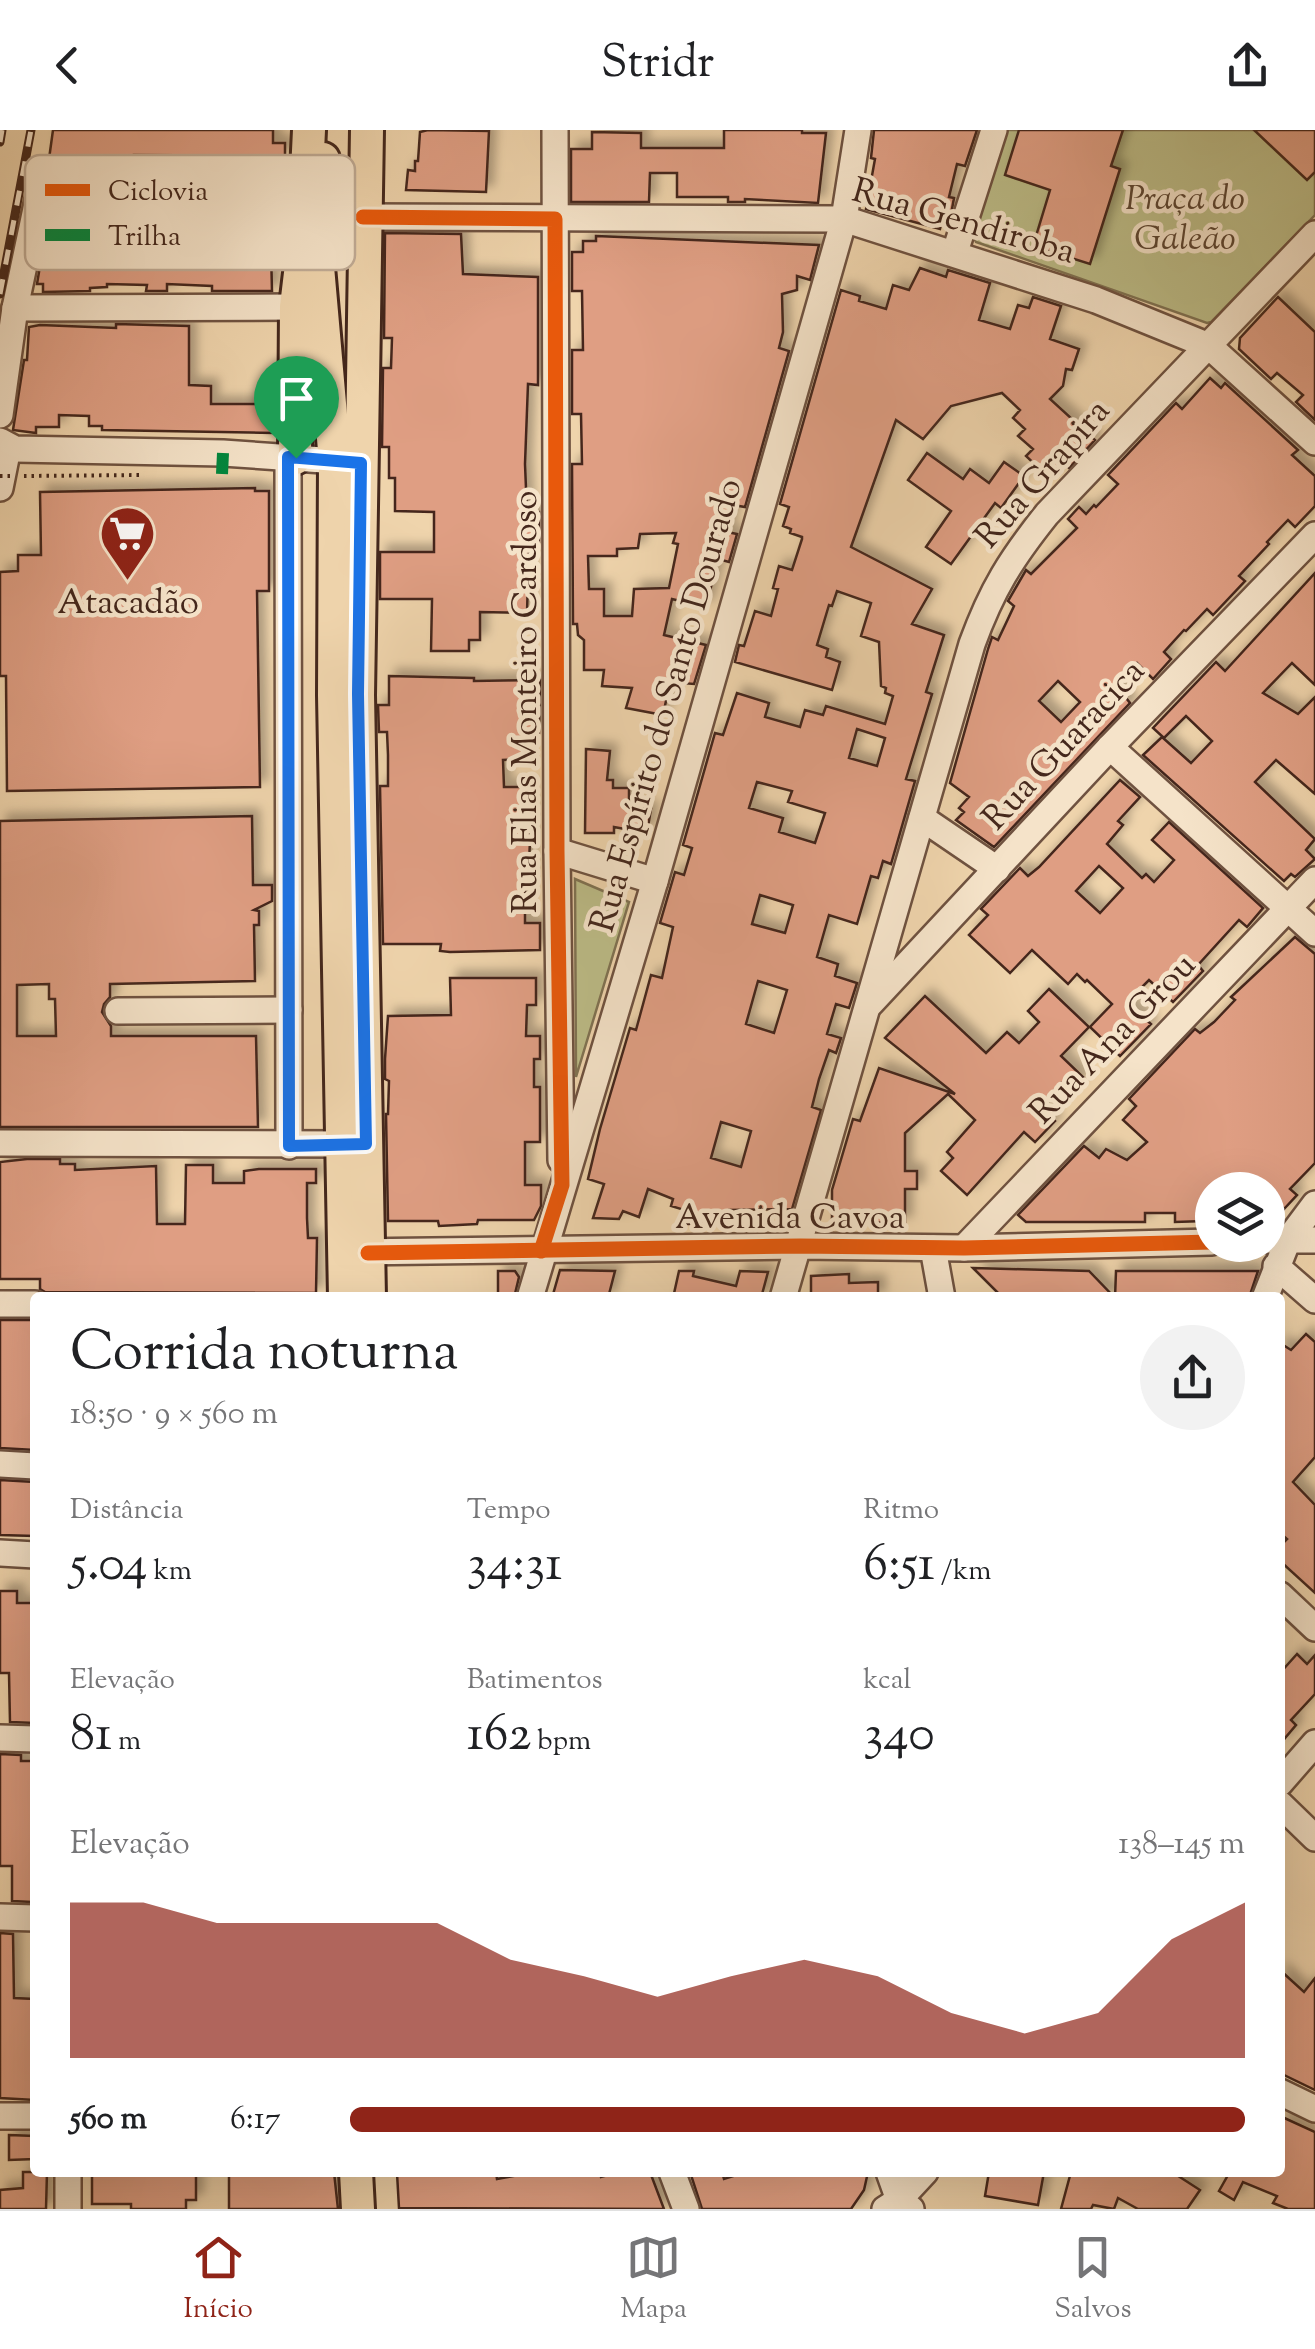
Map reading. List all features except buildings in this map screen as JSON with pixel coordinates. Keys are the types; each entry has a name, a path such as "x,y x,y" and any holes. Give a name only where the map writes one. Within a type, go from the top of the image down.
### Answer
{"main road":[{"path":"307,155 308,130"},
{"path":"324,130 324,155"},
{"path":"347,1292 356,1252 354,1144 334,695 367,130"},
{"path":"355,214 364,217"},
{"path":"292,457 296,307 301,270"},
{"path":"320,270 348,462"},
{"path":"356,1252 367,1292"},
{"path":"356,2177 358,2209"},
{"path":"377,2177 379,2209"}],"street":[{"name":"Rua Elias Monteiro Cardoso","path":"555,130 556,851 562,1185"},
{"name":"Rua Espírito do Santo Dourado","path":"532,1292 844,219 858,130"},
{"path":"955,252 994,130"},
{"name":"Rua Gendiroba","path":"364,217 844,219 1096,300 1209,346 1315,442"},
{"name":"Rua Grapira","path":"785,1292 972,644 990,596 1008,563 1047,514 1315,234"},
{"path":"0,415 25,261"},
{"path":"15,308 296,307"},
{"path":"7,482 8,446 348,462"},
{"path":"289,1146 292,457"},
{"name":"Rua Guaracica","path":"868,1006 1315,535"},
{"path":"1110,747 1315,932"},
{"path":"922,818 997,869"},
{"path":"556,851 654,881"},
{"name":"Rua Ana Grou","path":"964,1248 1315,880"},
{"path":"118,1011 289,1010"},
{"path":"0,1143 354,1144"},
{"path":"1285,1233 1315,1204"},
{"path":"1285,1240 1315,1240"},
{"name":"Avenida Cavoa","path":"356,1252 1195,1242"},
{"path":"933,1248 941,1292"},
{"path":"1267,1292 1276,1262"},
{"path":"1276,1266 1315,1300"},
{"path":"0,1304 30,1304"},
{"path":"0,1464 30,1466"},
{"path":"0,1554 30,1555"},
{"path":"1285,1599 1315,1628"},
{"path":"0,1738 30,1739"},
{"path":"1285,1776 1315,1743"},
{"path":"1285,1809 1315,1838"},
{"path":"0,1917 30,1918"},
{"path":"1285,2094 1315,2109"},
{"path":"0,2116 30,2116"},
{"path":"68,2177 68,2209"},
{"path":"674,2177 686,2209"},
{"path":"890,2177 898,2206"},
{"path":"898,2206 921,2177"}],"path":[{"path":"0,476 7,482 143,475"}],"green space":[{"name":"Praça do Galeão","path":"1007,130 1315,130 1315,215 1207,323 976,242 973,235"},
{"path":"575,879 629,902 576,1077"}],"railway":[{"path":"0,142 2,130"},
{"path":"26,155 31,130"},
{"path":"0,294 25,162"}],"marked path":[{"path":"222,474 223,453"}],"cycle path":[{"path":"363,217 555,219 562,1185 541,1251"},
{"path":"368,1253 1195,1242"}],"place":[{"name":"Atacadão","path":"128,582"}],"route":[{"path":"288,457 296,458 361,463 358,694 366,1144 289,1146 288,457"}]}
